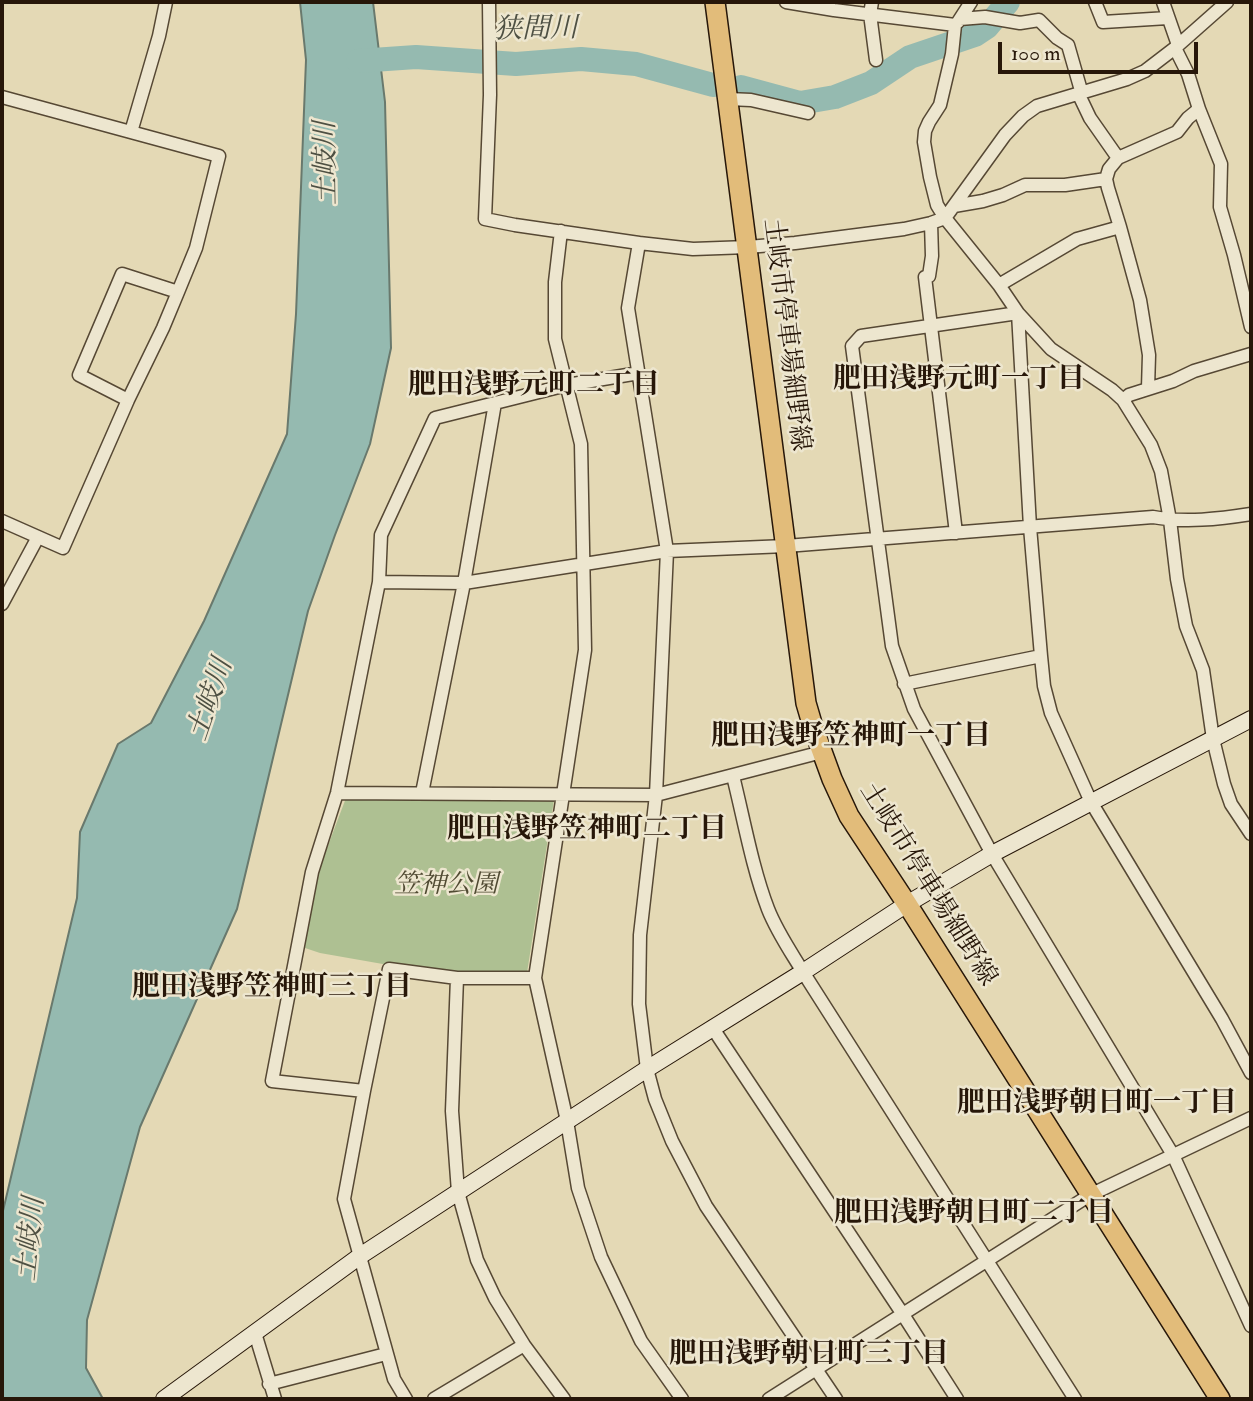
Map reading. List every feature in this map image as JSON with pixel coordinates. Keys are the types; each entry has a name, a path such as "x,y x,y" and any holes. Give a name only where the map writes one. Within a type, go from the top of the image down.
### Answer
{"main road":[{"name":"土岐市停車場細野線","path":"715,2 806,703 822,752 849,816 1220,1399"}],"street":[{"path":"131,132 166,2"},
{"path":"489,2 490,95 485,219 693,249 748,247 849,236 904,229 945,218 1005,135 1023,116 1037,106 1127,79 1144,71 1227,2"},
{"path":"788,2 871,8 956,26 985,17 1020,23 1039,20 1068,45 1090,118 1118,158"},
{"path":"971,2 956,26 940,106 929,122 924,142 937,205 1018,313 1051,349 1123,400 1151,445 1161,471 1186,626 1203,670 1213,738 1231,804 1251,834"},
{"path":"1095,2 1103,22 1168,18"},
{"path":"1163,2 1176,46 1221,164 1220,207 1251,327"},
{"path":"871,8 876,60"},
{"path":"2,97 219,156 196,248 163,328 63,548 2,521"},
{"path":"728,99 751,100 808,113"},
{"path":"1148,388 1149,355 1136,282 1106,179 1109,169 1118,158 1177,132 1199,109"},
{"path":"954,206 983,201 1025,185 1065,185 1106,179"},
{"path":"931,223 931,267 929,276 925,277 956,533"},
{"path":"999,285 1077,239 1120,227"},
{"path":"561,231 555,282 555,340 581,444 585,650 535,978 567,1121 578,1188 601,1257 641,1341 682,1399"},
{"path":"639,243 628,308 667,551 656,795 640,935 639,1004 647,1069 672,1141 706,1206 836,1399"},
{"path":"128,400 79,375 122,274 178,292"},
{"path":"1018,313 861,336 852,346 892,646 914,709 992,854 1173,1155 1251,1326"},
{"path":"1018,313 1030,527 1044,685 1051,713 1091,802 1222,1018 1251,1073"},
{"path":"1123,400 1129,395 1173,381 1194,371 1251,354"},
{"path":"364,1091 272,1081 312,872 337,793 379,582 382,535 435,418 567,385 639,373"},
{"path":"422,793 464,583 495,403"},
{"path":"379,582 464,583 667,551 786,546 1153,517 1170,520 1251,514"},
{"path":"2,604 38,537"},
{"path":"904,684 1041,656"},
{"path":"164,1399 360,1256 907,904 992,854 1251,719"},
{"path":"337,793 656,795 822,752"},
{"path":"733,776 761,887 781,935 1075,1399"},
{"path":"406,1399 394,1379 386,1354 344,1199 389,969 457,978 535,978"},
{"path":"457,978 452,1111 458,1192 477,1260 495,1298 524,1345 564,1399"},
{"path":"712,1027 957,1399"},
{"path":"769,1399 1090,1195 1251,1118"},
{"path":"251,1336 275,1399"},
{"path":"434,1399 524,1345"},
{"path":"270,1384 386,1354"}],"green space":[{"name":"笠神公園","path":"346,798 554,800 526,979 434,973 320,953 302,947 318,872"}],"water":[{"name":"土岐川","path":"300,2 373,2 385,102 391,348 370,444 308,611 237,909 140,1127 87,1320 86,1368 103,1399 2,1399 2,1215 77,898 80,832 118,744 151,723 204,621 287,434 296,314 306,60"}],"waterway":[{"name":"狭間川","path":"741,87 800,103 835,97 871,83 910,57 975,35 987,27 1008,2"},
{"name":"狭間川","path":"358,61 416,57 516,64 581,59 636,64 713,85"}],"district":[{"name":"肥田浅野元町一丁目","path":"959,381"},
{"name":"肥田浅野元町二丁目","path":"534,387"},
{"name":"肥田浅野笠神町一丁目","path":"851,738"},
{"name":"肥田浅野笠神町二丁目","path":"587,831"},
{"name":"肥田浅野笠神町三丁目","path":"272,989"},
{"name":"肥田浅野朝日町一丁目","path":"1097,1105"},
{"name":"肥田浅野朝日町二丁目","path":"974,1215"},
{"name":"肥田浅野朝日町三丁目","path":"809,1356"}]}
